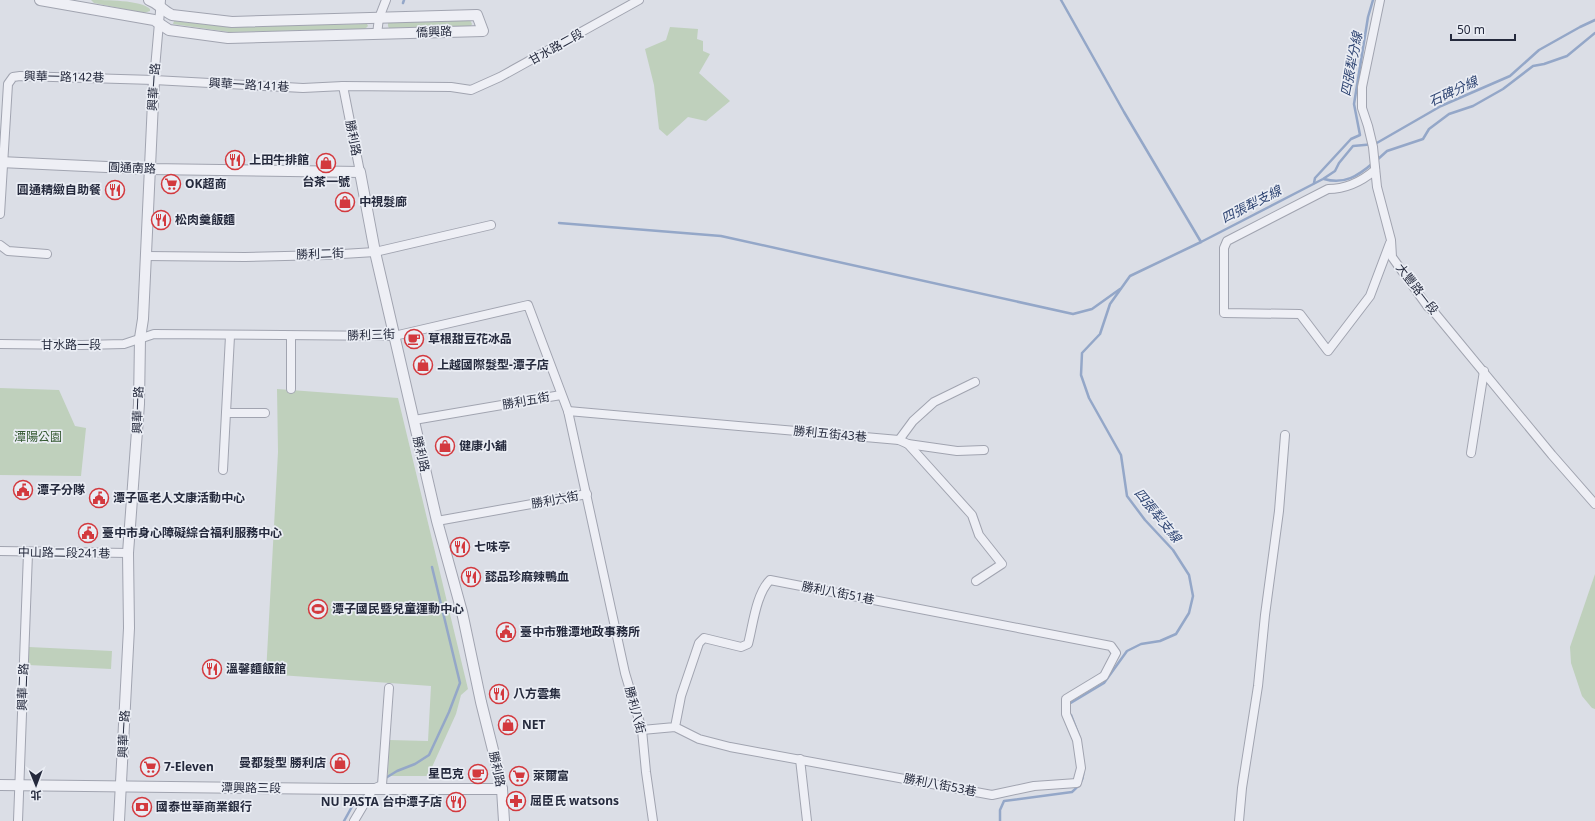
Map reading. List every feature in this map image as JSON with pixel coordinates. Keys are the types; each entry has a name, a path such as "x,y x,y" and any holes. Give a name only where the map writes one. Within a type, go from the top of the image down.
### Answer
{"street":[{"name":"僑興路","path":"40,0 83,3 154,20 169,30 228,38 483,31 477,15 227,22 172,15 164,12 160,4 149,0"},
{"path":"377,34 379,18 386,0"},
{"name":"甘水路二段","path":"471,90 500,77 639,0"},
{"name":"大豐路一段","path":"1380,0 1361,98 1362,108 1373,147 1377,187 1391,240 1392,257 1428,307 1434,312 1552,455 1595,504"},
{"name":"興華一路","path":"119,821 129,635 128,554 139,404 140,338 143,319 149,169 160,4"},
{"name":"興華一路142巷","path":"1,162 8,84 12,77 154,80"},
{"name":"興華一路141巷","path":"154,80 303,88 343,86 451,87 471,90"},
{"name":"勝利路","path":"343,86 375,252 437,521 462,612 502,789 504,821"},
{"path":"0,214 1,162"},
{"name":"圓通南路","path":"1,162 149,169 360,172"},
{"path":"1375,170 1363,180 1340,189 1328,189 1227,241 1224,248 1224,313 1300,314 1328,352 1370,296 1391,240"},
{"name":"勝利二街","path":"146,256 245,257 375,252 492,225"},
{"path":"0,245 8,251 47,254"},
{"name":"勝利三街","path":"140,338 154,334 230,336 394,336 528,304 561,395"},
{"path":"223,470 230,336"},
{"path":"291,336 291,389"},
{"name":"甘水路一段","path":"0,344 124,344 140,338"},
{"path":"1471,453 1484,371"},
{"path":"899,440 913,422 934,402 975,382"},
{"name":"勝利五街","path":"414,420 561,395 568,411 587,494"},
{"name":"勝利五街43巷","path":"568,411 899,440 908,444 972,515 979,534 1002,564 976,581"},
{"path":"226,413 265,413"},
{"path":"1239,821 1242,788 1258,686 1265,615 1279,511 1285,435"},
{"path":"908,444 957,451 984,450"},
{"name":"勝利六街","path":"437,521 587,494 625,673"},
{"name":"中山路二段241巷","path":"0,551 128,554"},
{"name":"興華二路","path":"18,821 28,552"},
{"name":"勝利八街51巷","path":"675,727 681,696 699,643 704,638 741,647 748,644 760,596 770,580 1111,646"},
{"name":"勝利八街53巷","path":"675,727 699,739 722,745 800,758 992,795 1034,786 1077,783 1081,768 1077,740 1066,714 1066,699 1104,676 1116,653 1111,646"},
{"name":"勝利八街","path":"625,673 642,730 653,821"},
{"path":"354,821 382,775 389,688"},
{"path":"642,730 675,727"},
{"path":"800,758 807,821"},
{"name":"潭興路三段","path":"0,785 502,789"}],"green space":[{"path":"91,0 131,2 145,6 150,9 150,11 144,13 94,3"},
{"path":"470,20 472,24 471,26 389,28 388,26 388,23 392,22"},
{"path":"174,21 229,27 367,24 368,26 365,29 229,32 173,24"},
{"path":"670,27 698,29 697,39 703,41 703,51 710,54 699,73 730,101 706,121 688,117 667,136 659,129 654,85 645,49 666,40"},
{"name":"潭陽公園","path":"0,388 59,390 75,426 86,428 81,476 0,475"},
{"path":"277,389 398,398 468,689 461,695 456,714 428,776 388,776 389,740 428,741 431,686 266,674 278,452"},
{"path":"1595,574 1595,709 1592,708 1582,696 1571,663 1570,647"},
{"path":"29,647 112,651 111,669 28,665"}],"waterway":[{"path":"1061,0 1124,112 1201,242"},
{"name":"四張犁分線","path":"1314,183 1315,178 1351,139 1360,135 1354,104 1368,17 1373,0"},
{"name":"四張犁支線","path":"1069,706 1069,704 1104,683 1127,651 1141,644 1160,641 1176,634 1189,613 1193,596 1189,575 1173,550 1145,520 1127,496 1121,455 1089,398 1081,375 1082,353 1100,334 1110,304 1130,276 1201,242 1323,179 1335,171 1339,163 1353,146 1375,144 1441,106 1510,76 1539,50 1595,20"},
{"path":"1377,160 1387,151 1423,139 1429,129 1449,114 1473,106 1503,89 1533,66 1567,56 1595,33"},
{"path":"1324,179 1331,181 1344,180 1362,172 1373,163"},
{"path":"559,223 721,236 1073,314 1092,309 1120,289"},
{"path":"384,779 397,771 415,764 429,755 449,712 460,683 432,567"},
{"name":"四張犁支線","path":"1071,715 1079,736"},
{"name":"四張犁支線","path":"1000,821 1000,810 1004,801 1072,792 1082,781 1083,773"},
{"path":"344,821 354,803 368,793"}],"place":[{"name":"上田牛排館","path":"235,160"},
{"name":"台茶一號","path":"326,163"},
{"name":"OK超商","path":"171,184"},
{"name":"圓通精緻自助餐","path":"115,190"},
{"name":"中視髮廊","path":"345,202"},
{"name":"松肉羹飯麵","path":"161,220"},
{"name":"草根甜豆花冰品","path":"414,339"},
{"name":"上越國際髮型-潭子店","path":"423,365"},
{"name":"健康小舖","path":"445,446"},
{"name":"潭子分隊","path":"23,490"},
{"name":"潭子區老人文康活動中心","path":"99,498"},
{"name":"臺中市身心障礙綜合福利服務中心","path":"88,533"},
{"name":"七味亭","path":"460,547"},
{"name":"懿品珍麻辣鴨血","path":"471,577"},
{"name":"潭子國民暨兒童運動中心","path":"318,609"},
{"name":"臺中市雅潭地政事務所","path":"506,632"},
{"name":"溫馨麵飯館","path":"212,669"},
{"name":"八方雲集","path":"499,694"},
{"name":"NET","path":"508,725"},
{"name":"曼都髮型 勝利店","path":"340,763"},
{"name":"7-Eleven","path":"150,767"},
{"name":"星巴克","path":"478,774"},
{"name":"萊爾富","path":"519,776"},
{"name":"屈臣氏 watsons","path":"516,801"},
{"name":"NU PASTA 台中潭子店","path":"456,802"},
{"name":"國泰世華商業銀行","path":"142,807"}],"water label":[{"name":"石碑分線","path":"1453,91"}]}
